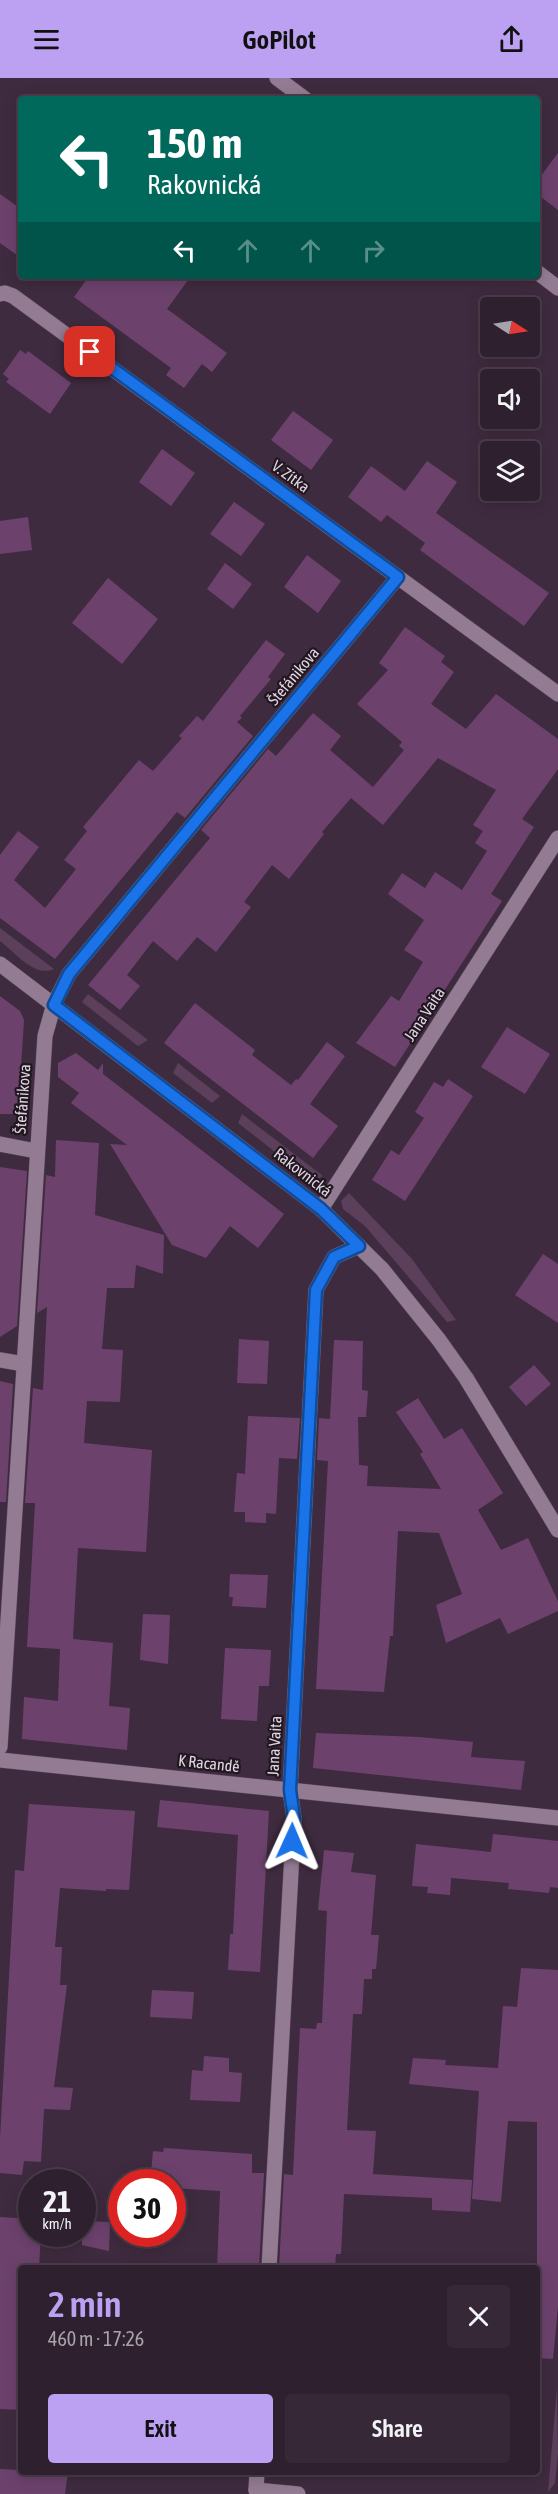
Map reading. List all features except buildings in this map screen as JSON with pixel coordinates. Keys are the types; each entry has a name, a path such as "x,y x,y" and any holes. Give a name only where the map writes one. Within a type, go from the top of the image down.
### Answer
{"street":[{"path":"277,78 301,96"},
{"path":"540,274 558,288"},
{"name":"V. Zítka","path":"0,294 5,292 13,296 558,694"},
{"name":"Štefánikova","path":"0,1747 5,1573 24,1364 45,1036 54,1005 69,974 398,577"},
{"name":"Jana Vaita","path":"321,1209 558,838"},
{"name":"Rakovnická","path":"0,964 321,1209 382,1269 453,1359 507,1443 558,1530"},
{"path":"0,1144 36,1151"},
{"name":"Jana Vaita","path":"269,2265 294,1818 290,1790 316,1290 334,1257 359,1246"},
{"path":"0,1359 24,1364"},
{"name":"K Racandě","path":"0,1760 558,1818"},
{"path":"257,2475 257,2492 298,2494"}],"shaded area":[{"path":"0,928 54,969 39,970 25,962 0,941"},
{"path":"88,994 148,1040 138,1046 82,1002"},
{"path":"178,1063 220,1096 212,1103 173,1073"},
{"path":"242,1114 323,1176 312,1181 238,1123"},
{"path":"349,1193 412,1259 456,1320 447,1322 365,1226 343,1209 341,1201"},
{"path":"557,2387 558,2454 555,2483 548,2492"}],"route":[{"path":"90,352 398,577 69,974 54,1005 254,1156 321,1209 359,1246 334,1257 316,1290 290,1790 294,1818 292,1841"}]}
